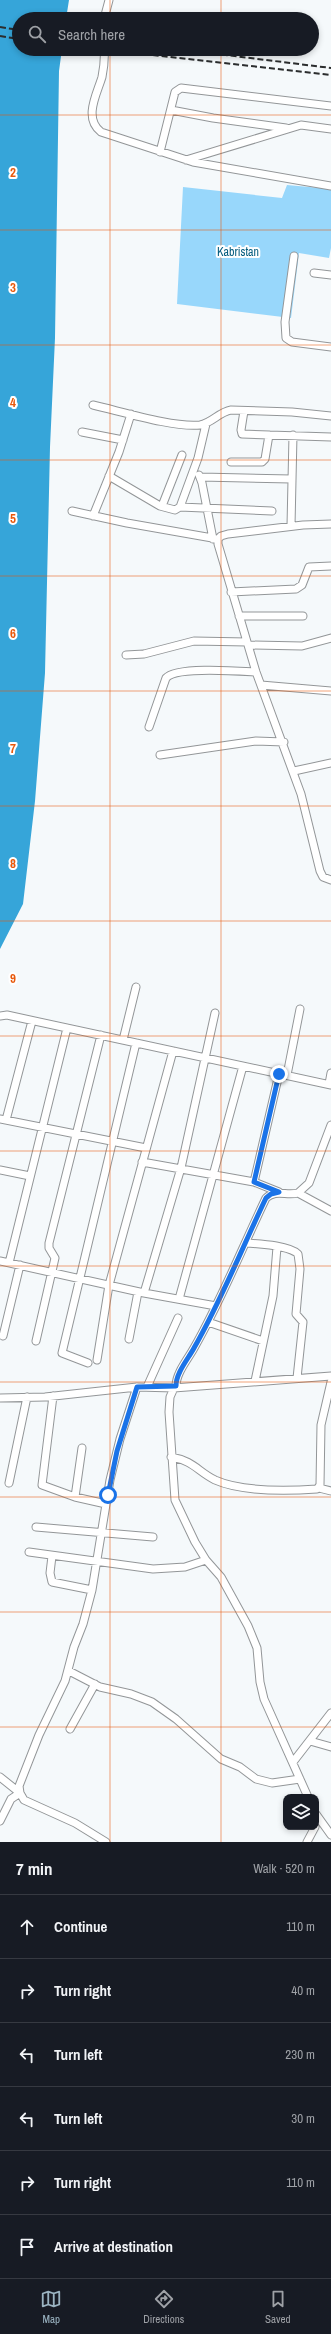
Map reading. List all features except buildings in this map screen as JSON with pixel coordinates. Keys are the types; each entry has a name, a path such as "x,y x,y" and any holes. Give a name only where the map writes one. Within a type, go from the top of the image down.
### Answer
{"street":[{"path":"106,12 109,0"},
{"path":"104,56 104,69 92,104 92,113 96,128 106,135 186,160 331,186"},
{"path":"160,152 175,92 181,88 331,106"},
{"path":"171,110 288,129"},
{"path":"186,160 288,129 307,125 331,129"},
{"path":"294,256 285,322 286,338 292,342 331,347"},
{"path":"314,272 331,275"},
{"path":"93,405 131,414 192,425 206,424 224,411 331,416"},
{"path":"244,411 241,430 242,434 331,437"},
{"path":"93,516 131,414"},
{"path":"180,507 194,470 206,424"},
{"path":"82,432 122,440"},
{"path":"231,462 262,462 265,459 269,436"},
{"path":"291,526 293,436"},
{"path":"162,506 182,455"},
{"path":"194,470 201,477 216,539 256,672 294,771 320,871 323,877 331,880"},
{"path":"109,476 162,506 176,510 180,507 272,510"},
{"path":"201,477 291,479"},
{"path":"72,511 216,539 228,534 291,526 331,524"},
{"path":"231,592 296,589 302,585 309,567 331,566"},
{"path":"239,616 303,616"},
{"path":"126,655 144,654 194,641 302,646 331,638"},
{"path":"149,727 166,678 171,674 191,672 256,672"},
{"path":"261,685 331,691"},
{"path":"160,755 256,741 284,742"},
{"path":"294,771 331,763"},
{"path":"123,1040 136,987"},
{"path":"254,1182 300,1009"},
{"path":"128,1339 141,1292 181,1168 215,1013"},
{"path":"0,1016 101,1035 330,1084 331,1073"},
{"path":"32,1021 3,1119 146,1148"},
{"path":"8,1263 67,1028"},
{"path":"36,1341 55,1258 49,1248 49,1243 78,1133 101,1035"},
{"path":"88,1363 62,1353 136,1043"},
{"path":"97,1360 109,1285 173,1051"},
{"path":"179,1300 215,1175 243,1066"},
{"path":"298,1193 309,1183 331,1125"},
{"path":"142,1162 179,1170 181,1168 254,1182 279,1192"},
{"path":"0,1170 30,1176"},
{"path":"307,1794 263,1695 257,1648 248,1626 221,1577 206,1560 195,1542 175,1500 169,1412 170,1397 180,1372 216,1306 266,1198 271,1194 279,1192 298,1193 331,1211"},
{"path":"246,1243 295,1251 299,1258 299,1293 296,1314 303,1322 298,1378"},
{"path":"255,1381 273,1296 277,1247"},
{"path":"0,1261 179,1300 216,1306"},
{"path":"3,1336 20,1265"},
{"path":"147,1387 178,1318"},
{"path":"208,1322 263,1341"},
{"path":"0,1398 53,1396 137,1387 175,1387 331,1376"},
{"path":"319,1488 321,1425 331,1382"},
{"path":"20,1793 19,1786 39,1735 69,1671 92,1590 106,1504 117,1451 137,1387"},
{"path":"53,1396 42,1485 75,1497 106,1504"},
{"path":"10,1483 27,1397"},
{"path":"75,1497 82,1448"},
{"path":"172,1457 190,1462 214,1479 234,1486 305,1489 319,1488 331,1491"},
{"path":"36,1527 153,1537"},
{"path":"29,1552 153,1569 185,1567 206,1560"},
{"path":"52,1556 50,1572 52,1582 92,1590"},
{"path":"69,1671 94,1684 116,1692 131,1694 147,1700 165,1711 221,1759 240,1767 256,1779 272,1783 300,1779"},
{"path":"70,1729 94,1684"},
{"path":"293,1762 331,1713"},
{"path":"310,1741 331,1747"},
{"path":"0,1777 31,1804 75,1823 106,1842"},
{"path":"0,1821 11,1799 20,1793"},
{"path":"319,1824 331,1835"},
{"path":"307,1842 312,1830"}],"green space":[{"name":"Kabristan","path":"287,185 331,189 331,248 329,258 299,253 291,318 177,304 183,187 282,198"}],"shaded area":[{"path":"0,0 69,0 67,12 12,12 12,56 61,56 59,71 55,338 50,447 45,673 35,801 23,904 0,949"}],"railway":[{"path":"0,27 12,29"},
{"path":"0,36 12,38"},
{"path":"161,56 331,75"},
{"path":"234,56 331,68"}],"route":[{"path":"108,1495 120,1439 137,1387 174,1388 176,1386 180,1372 203,1332 236,1266 266,1198 271,1194 279,1192 254,1182 279,1074"}]}
